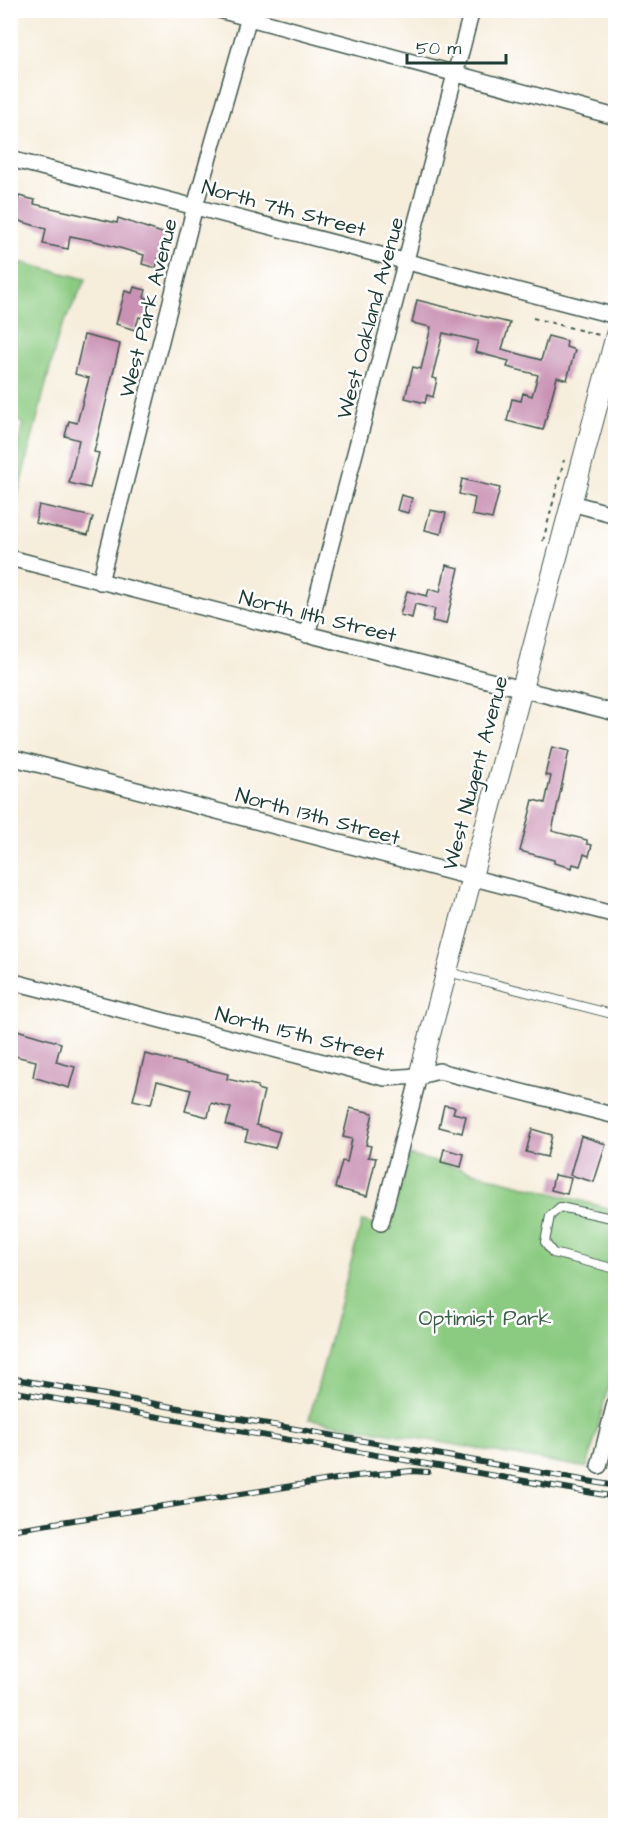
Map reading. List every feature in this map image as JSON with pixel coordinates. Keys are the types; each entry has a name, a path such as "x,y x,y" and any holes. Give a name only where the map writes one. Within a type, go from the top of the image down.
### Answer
{"street":[{"path":"219,10 250,14 615,117"},
{"name":"West Oakland Avenue","path":"307,635 472,10"},
{"name":"West Park Avenue","path":"100,582 195,206 250,14"},
{"name":"North 7th Street","path":"10,159 615,316"},
{"name":"West Nugent Avenue","path":"381,1223 571,503 606,335"},
{"path":"571,503 615,515"},
{"name":"North 11th Street","path":"10,558 615,713"},
{"name":"North 13th Street","path":"10,758 615,915"},
{"name":"North 15th Street","path":"10,981 385,1078 419,1076 439,1071 615,1116"},
{"path":"599,1467 615,1399"}],"lane":[{"path":"447,972 615,1015"},
{"path":"615,1219 560,1207 550,1216 545,1242 554,1252 615,1269"}],"path":[{"path":"533,318 606,335"}],"green space":[{"path":"11,260 86,279 59,333 11,521 11,470 23,423 11,419"},
{"name":"Optimist Park","path":"409,1155 615,1210 615,1361 587,1468 309,1419 362,1221 390,1228"}],"building":[{"path":"19,196 35,200 34,204 117,223 118,218 165,234 156,268 142,264 144,255 95,241 70,236 68,249 43,244 46,229 13,219"},
{"path":"134,287 146,290 144,297 152,300 147,319 139,317 135,330 116,324 125,291 132,293"},
{"path":"417,300 510,323 502,349 541,360 548,336 567,341 566,347 575,350 567,380 557,377 543,430 507,421 512,399 521,401 523,393 532,396 538,375 507,367 509,361 475,352 478,341 443,333 432,378 437,379 433,397 427,395 425,403 405,398 413,367 421,369 431,327 412,323"},
{"path":"84,335 120,344 94,452 99,453 90,488 69,483 79,440 65,436 69,421 77,423 89,378 75,374"},
{"path":"462,479 500,488 492,519 472,515 475,498 459,494"},
{"path":"401,495 412,498 408,513 397,510"},
{"path":"39,505 93,517 88,535 35,523"},
{"path":"430,510 446,513 441,534 425,530"},
{"path":"446,565 459,568 446,624 432,621 435,609 415,604 412,618 400,615 407,591 427,596 429,589 440,592"},
{"path":"552,747 569,751 552,831 587,840 587,844 592,845 589,856 584,854 580,866 573,864 572,868 554,863 554,860 520,851 533,800 545,803 551,776 545,775"},
{"path":"10,1028 61,1043 56,1062 75,1067 69,1088 33,1077 36,1061 10,1055"},
{"path":"145,1054 228,1074 227,1079 258,1086 257,1089 264,1091 256,1125 280,1132 275,1148 245,1141 248,1131 226,1125 231,1108 211,1103 208,1117 185,1111 191,1090 157,1081 151,1104 133,1100"},
{"path":"444,1105 455,1107 453,1113 466,1116 462,1133 439,1127"},
{"path":"350,1108 373,1113 366,1145 371,1146 368,1157 376,1158 367,1196 335,1188 342,1161 347,1162 352,1139 343,1137"},
{"path":"532,1129 552,1135 547,1157 526,1152"},
{"path":"581,1136 606,1144 594,1182 570,1175"},
{"path":"444,1149 464,1154 461,1167 441,1162"},
{"path":"554,1175 571,1178 567,1194 551,1190"}],"railway":[{"path":"10,1378 616,1486"},
{"path":"10,1391 616,1497"},
{"path":"10,1530 356,1476 412,1471 428,1472"}]}
